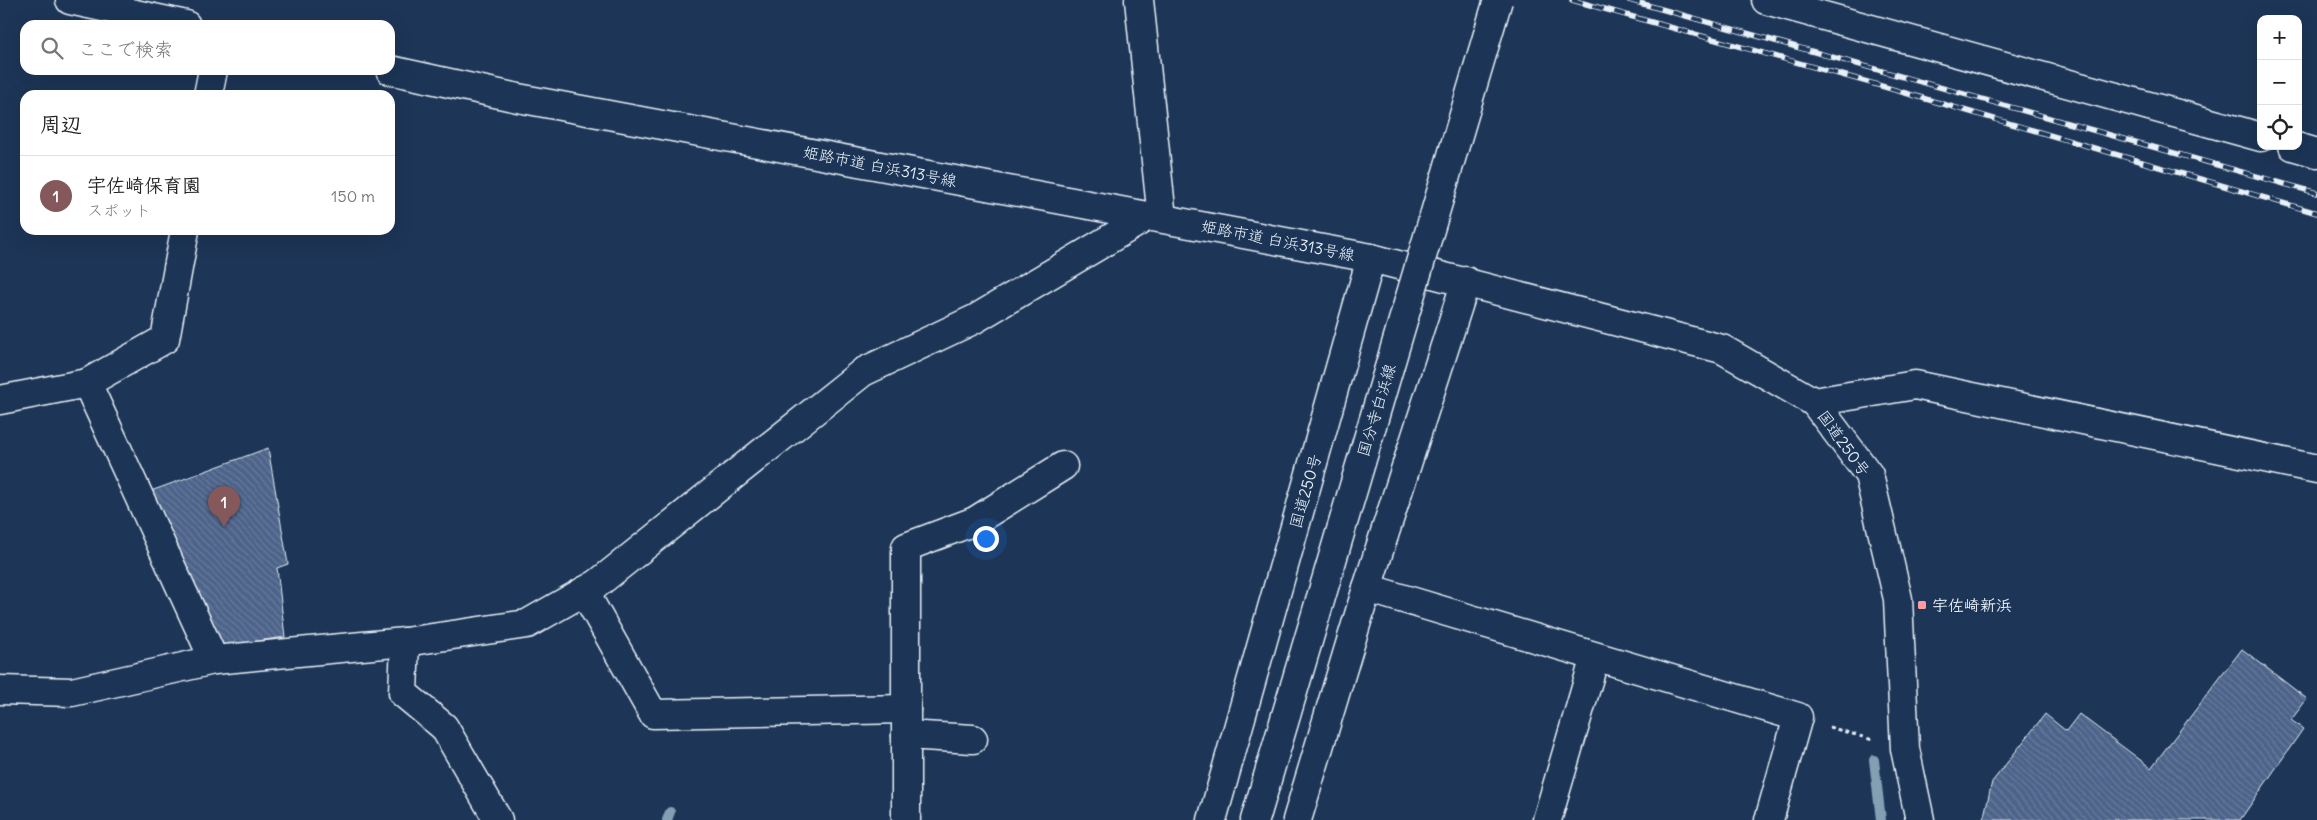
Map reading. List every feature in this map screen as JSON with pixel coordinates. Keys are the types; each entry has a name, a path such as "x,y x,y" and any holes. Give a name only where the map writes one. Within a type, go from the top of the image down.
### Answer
{"main road":[{"path":"70,0 163,20"},
{"path":"0,690 72,692 214,660 405,642 527,624 596,584 863,372 975,319 1155,217 1139,0"},
{"name":"国分寺白浜線","path":"1254,820 1498,0"},
{"path":"1766,0 2257,136"},
{"name":"姫路市道 白浜313号線","path":"395,71 518,98 1371,258"},
{"path":"209,90 212,75"},
{"path":"2302,149 2317,153"},
{"path":"0,400 87,383 165,339 183,235"},
{"name":"国道250号","path":"1212,820 1371,258 1466,281 1722,349 1814,402 1870,475 1898,599 1905,749 1920,820"},
{"path":"1297,820 1367,588 1466,281"},
{"path":"87,383 214,660"},
{"path":"1814,402 1915,386 2317,469"},
{"path":"906,820 906,547 975,521 1064,466"},
{"path":"1367,588 1798,717 1769,820"},
{"path":"584,591 653,714 906,709"},
{"path":"405,642 403,693 444,726 498,820"},
{"path":"1547,820 1595,657"},
{"path":"906,735 973,739"}],"path":[{"path":"1798,717 1905,749"}],"building":[{"path":"268,448 288,564 277,568 285,637 218,647 151,491"},
{"path":"2242,649 2307,699 2291,720 2303,729 2240,820 1983,820 1992,782 2045,714 2066,731 2079,714 2151,768"}],"waterway":[{"path":"1874,760 1881,820"},
{"path":"667,820 670,812"}],"railway":[{"path":"1572,0 1871,83 2317,213"},
{"path":"1629,0 2317,193"}],"place":[{"name":"宇佐崎保育園","path":"224,527"},
{"name":"宇佐崎新浜","path":"1922,605"}]}
